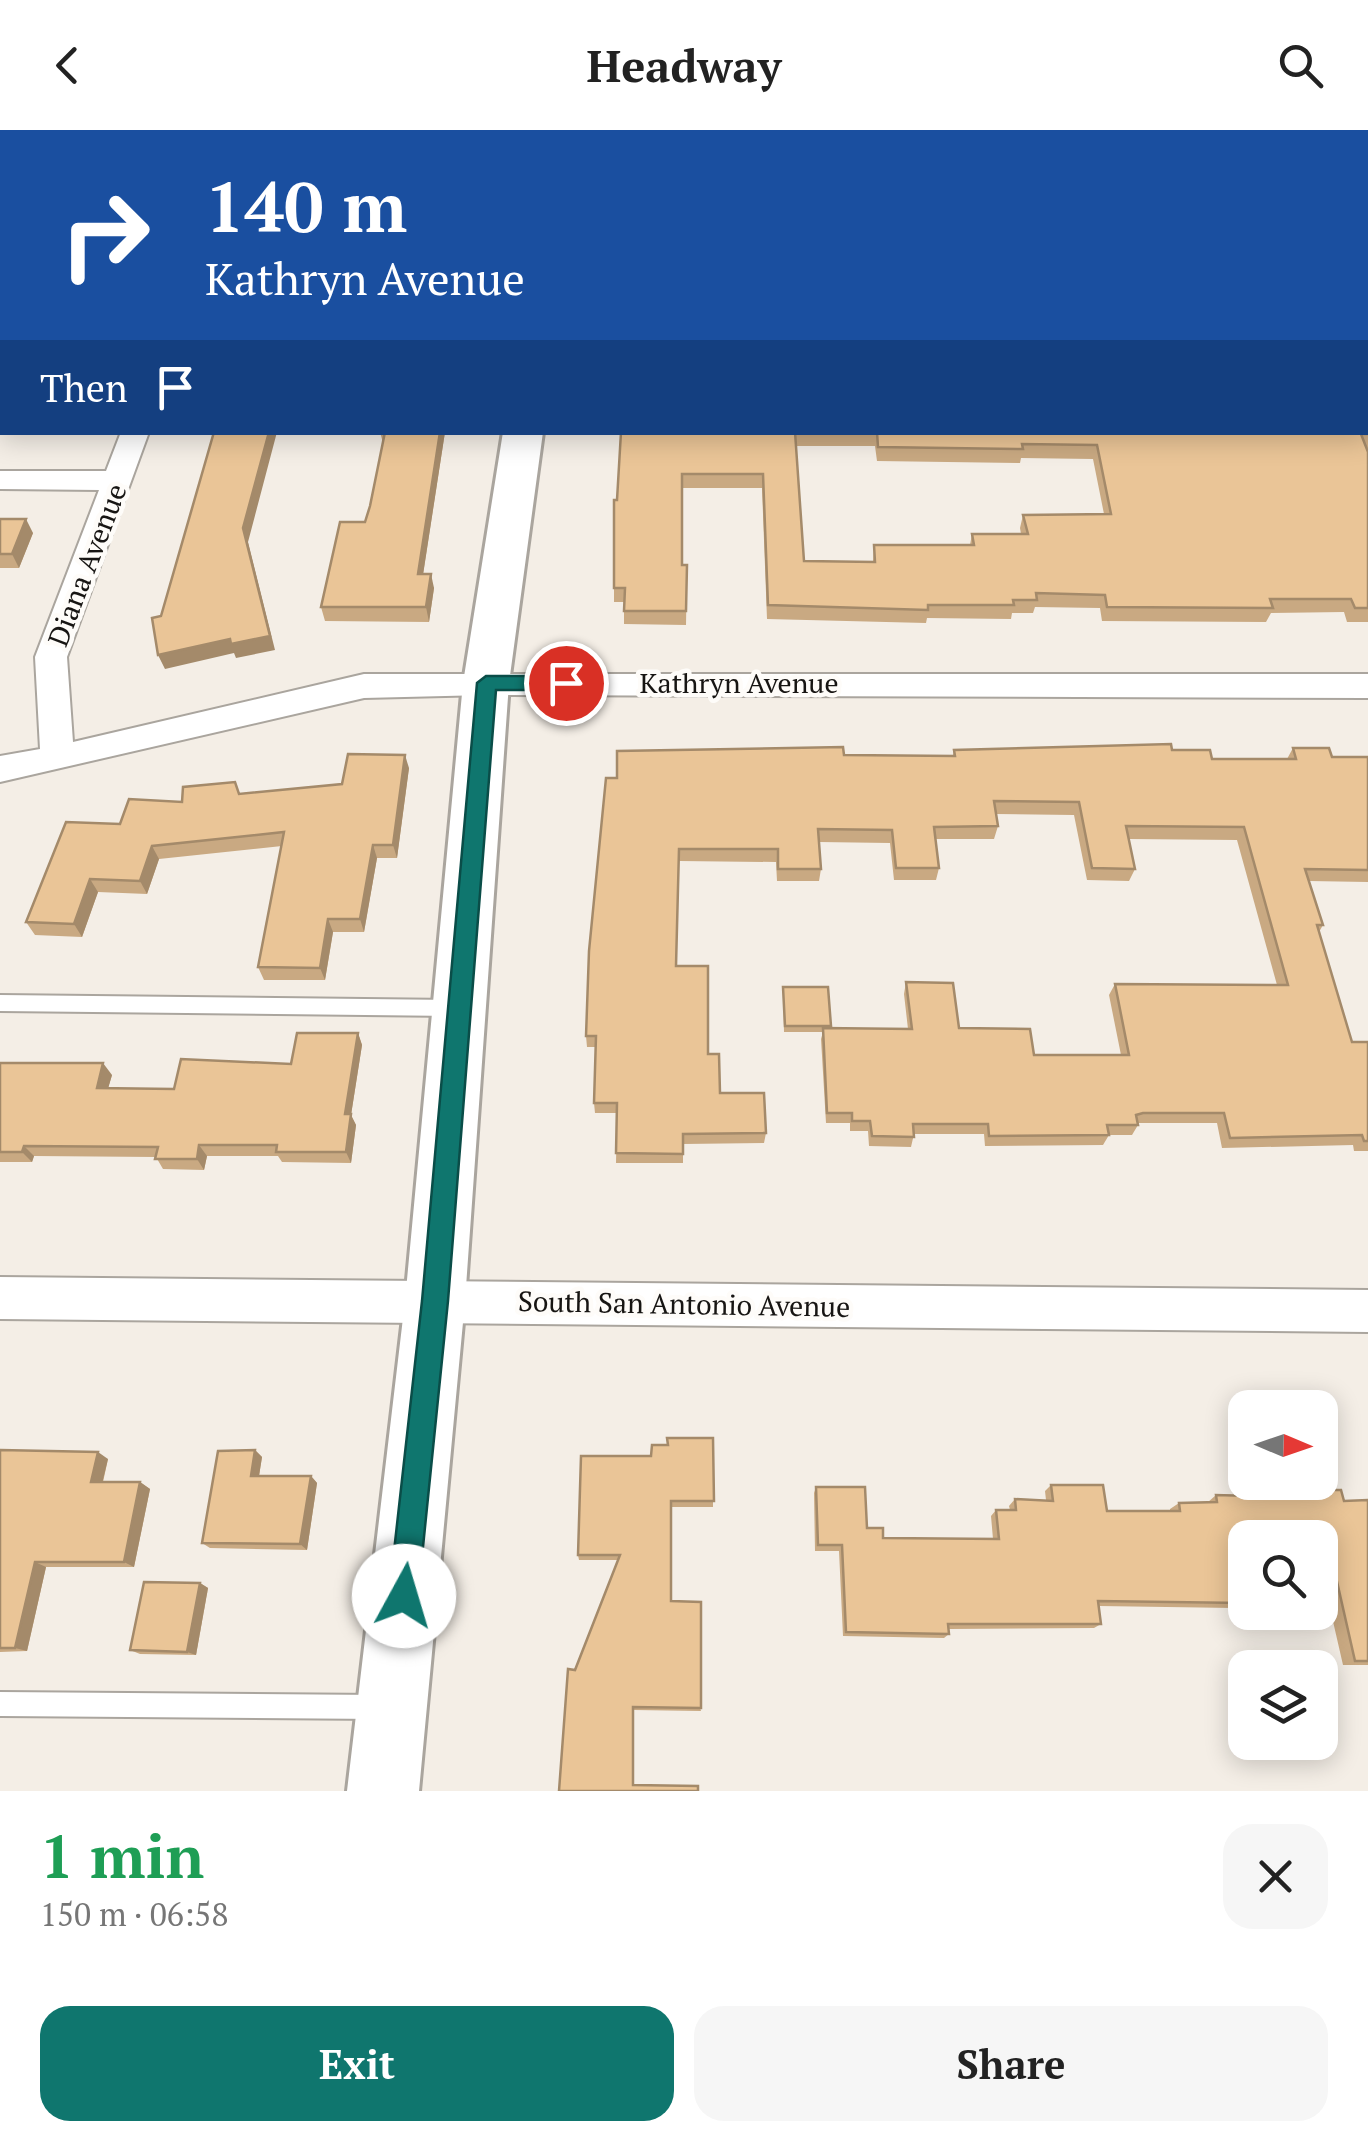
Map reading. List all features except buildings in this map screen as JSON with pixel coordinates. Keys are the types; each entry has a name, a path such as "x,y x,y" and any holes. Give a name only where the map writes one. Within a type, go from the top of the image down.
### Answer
{"street":[{"name":"Diana Avenue","path":"57,760 52,657 134,435"},
{"path":"382,1791 435,1301 486,683 524,435"},
{"path":"0,480 118,481"},
{"name":"Kathryn Avenue","path":"0,768 57,760 364,686 1368,686"},
{"name":"South San Antonio Avenue","path":"0,1298 1368,1312"}],"lane":[{"path":"0,1003 457,1008"},
{"path":"0,1704 392,1707"}],"route":[{"path":"404,1596 435,1301 486,683 566,683"}]}
